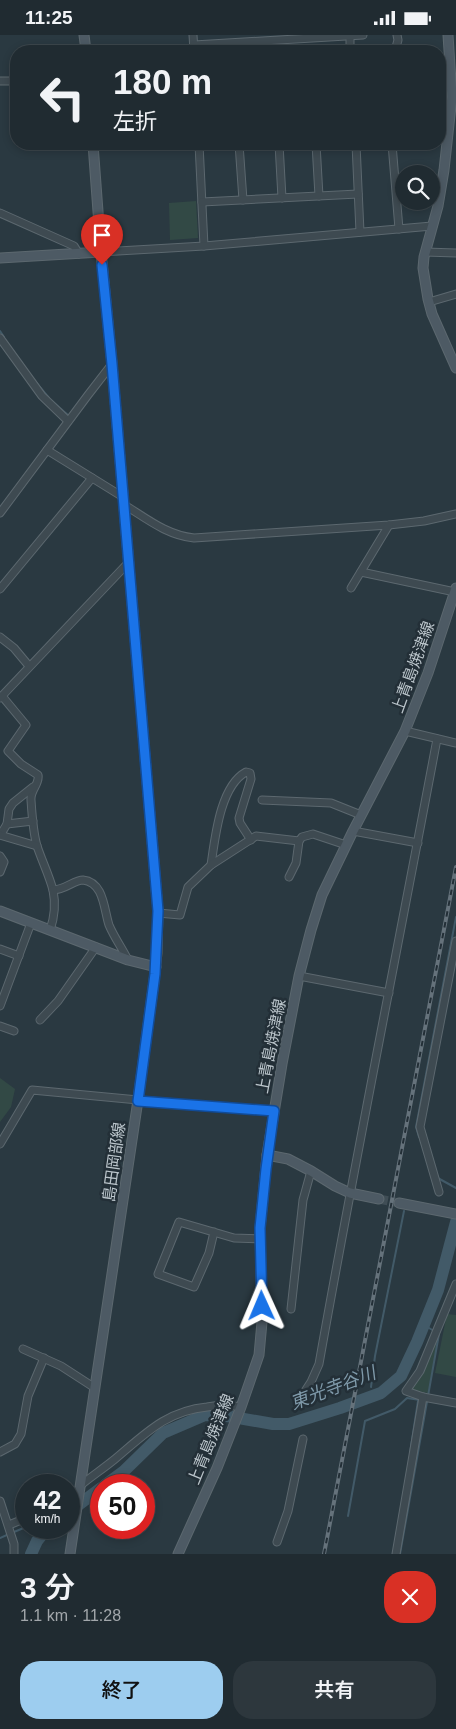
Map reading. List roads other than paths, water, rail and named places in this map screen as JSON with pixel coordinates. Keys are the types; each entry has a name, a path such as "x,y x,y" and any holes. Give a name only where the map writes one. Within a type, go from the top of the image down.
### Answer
{"main road":[{"path":"448,35 453,78 452,97 438,206 425,252 423,268 428,302 456,367"},
{"name":"島田岡部線","path":"80,1487 138,1101 156,967 158,913 93,150"},
{"path":"0,258 101,252"},
{"name":"上青島焼津線","path":"178,1554 242,1407 259,1355 262,1322 260,1239 267,1155 299,977 311,930 322,895 405,731 428,673 456,589"},
{"path":"0,911 128,959 156,967"},
{"path":"267,1155 288,1159 350,1193 379,1199"},
{"path":"399,1203 456,1214"},
{"name":"島田岡部線","path":"70,1554 72,1539"}],"street":[{"path":"230,45 363,35"},
{"path":"199,150 204,246"},
{"path":"239,150 243,200"},
{"path":"279,150 282,198"},
{"path":"316,150 319,196"},
{"path":"356,150 360,232"},
{"path":"392,150 399,229"},
{"path":"202,202 358,193"},
{"path":"0,213 74,246 79,254"},
{"path":"101,252 204,246 432,227"},
{"path":"425,252 456,253"},
{"path":"428,302 456,294"},
{"path":"0,339 42,396 68,421"},
{"path":"0,513 112,364"},
{"path":"47,450 92,478 168,532 180,536 194,538 389,525 424,521 456,514"},
{"path":"0,589 92,478"},
{"path":"351,588 389,525"},
{"path":"50,930 56,903 49,875 37,846 30,797 39,780 38,775 21,764 8,751 26,725 1,697 128,563"},
{"path":"361,572 456,589"},
{"path":"0,637 14,648 29,666"},
{"path":"405,731 456,743"},
{"path":"298,1402 311,1382 319,1364 437,739"},
{"path":"211,865 220,814 228,793 238,778 246,772 250,773 251,779 239,818 240,823 251,839"},
{"path":"37,783 13,803 9,809 7,824 0,834 37,846"},
{"path":"262,800 331,803 361,815"},
{"path":"7,824 33,821"},
{"path":"353,831 418,843"},
{"path":"289,877 296,863 299,841 302,837 313,835 346,845"},
{"path":"158,913 180,915 188,887 211,865 256,836 299,841"},
{"path":"0,856 4,862 0,872"},
{"path":"53,890 65,888 83,880 95,887 103,897 109,924 128,959"},
{"path":"0,1006 31,923"},
{"path":"439,1192 420,1127 456,941"},
{"path":"40,1020 58,1001 96,947"},
{"path":"0,949 19,956"},
{"path":"299,977 389,993"},
{"path":"0,1026 14,1031"},
{"path":"0,1144 32,1089 138,1101 274,1111"},
{"path":"291,1309 303,1200 311,1171"},
{"path":"214,1232 209,1253 194,1287 158,1274 180,1222 214,1232 234,1238 260,1239"},
{"path":"456,1284 420,1371 406,1391 424,1397 456,1403"},
{"path":"23,1349 61,1366 95,1389"},
{"path":"0,1452 15,1444 21,1434 28,1396 44,1358"},
{"path":"396,1554 424,1397"},
{"path":"80,1487 146,1432 167,1418 202,1407 228,1404 242,1407"},
{"path":"277,1542 288,1511 303,1439"},
{"path":"0,1501 9,1525 14,1544 14,1554"},
{"path":"9,1525 15,1523"}],"waterway":[{"path":"0,331 4,337"},
{"path":"34,380 49,398"},
{"path":"52,401 69,416"},
{"path":"419,1137 416,1127 456,917"},
{"path":"436,1177 456,1188"},
{"path":"371,1387 375,1356 404,1211"},
{"name":"東光寺谷川","path":"120,1474 163,1433 205,1415 227,1416 273,1424 289,1424 381,1393 401,1376 417,1342 438,1290 456,1222"},
{"path":"400,1554 439,1334 424,1325"},
{"path":"348,1516 365,1421 395,1409 407,1398 420,1400"},
{"path":"410,1453 418,1401"},
{"name":"東光寺谷川","path":"80,1504 90,1496"},
{"path":"0,1538 9,1534"},
{"name":"東光寺谷川","path":"31,1554 39,1539"}],"tunnel":[{"path":"379,1199 399,1203"}],"railway":[{"path":"324,1554 456,867"}]}
